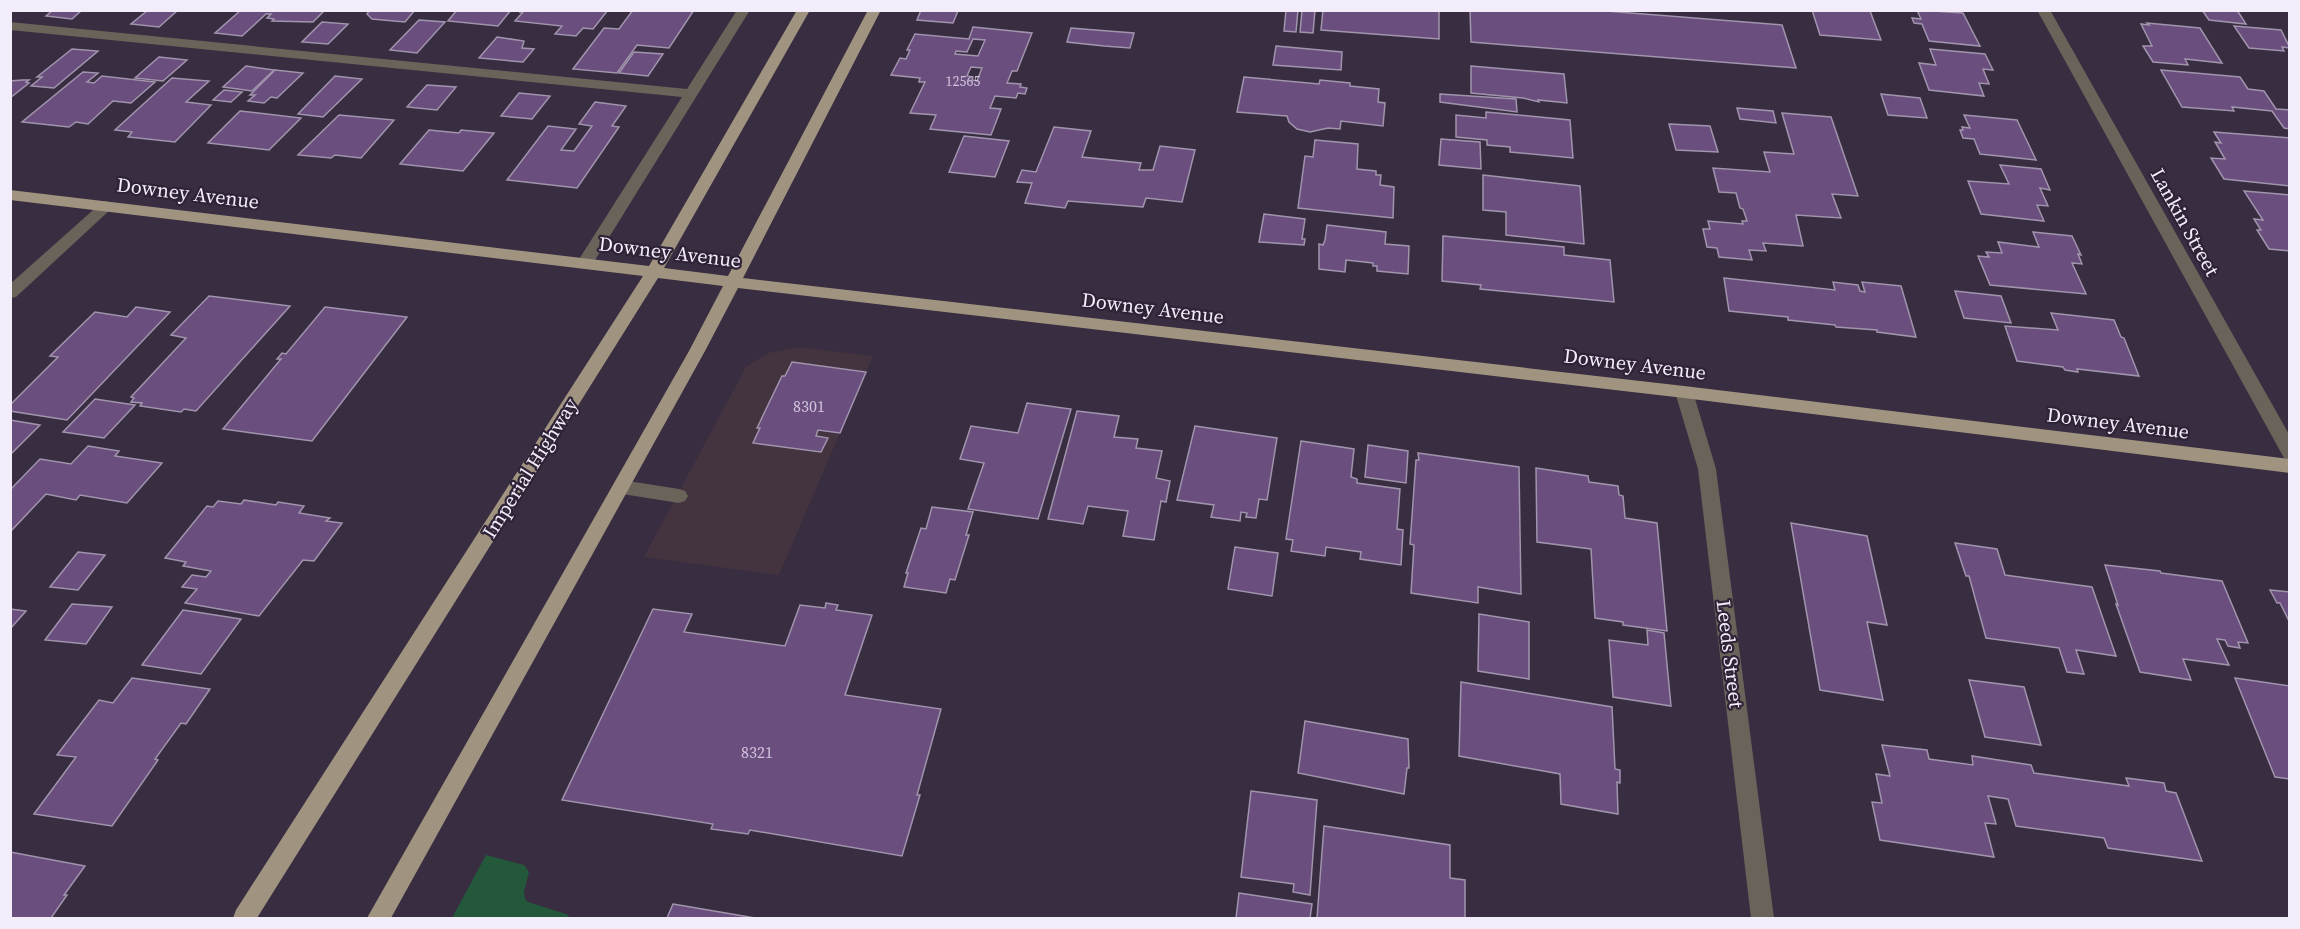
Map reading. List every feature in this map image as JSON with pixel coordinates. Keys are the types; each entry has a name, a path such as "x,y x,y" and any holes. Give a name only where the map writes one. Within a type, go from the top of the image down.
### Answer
{"main road":[{"name":"Imperial Highway","path":"244,918 654,272 804,10"},
{"path":"378,918 622,487 735,282 875,10"},
{"name":"Downey Avenue","path":"10,195 1684,392 2289,466"}],"street":[{"path":"584,264 744,10"},
{"name":"Lankin Street","path":"2043,10 2289,453"},
{"path":"10,26 692,94"},
{"path":"10,293 106,206"},
{"name":"Leeds Street","path":"1684,392 1707,469 1763,918"},
{"path":"622,487 679,496"}],"shaded area":[{"path":"798,347 873,356 779,575 644,557 746,367 768,353"}],"green space":[{"path":"486,855 524,865 529,872 524,892 525,899 571,918 452,918"}],"building":[{"path":"53,10 82,10 72,19 46,16"},
{"path":"148,10 178,10 159,27 131,24"},
{"path":"241,10 325,10 313,22 272,21 274,19 267,18 271,14 266,14 242,36 215,33"},
{"path":"370,10 415,10 405,22 372,19 367,14"},
{"path":"457,10 511,10 498,26 448,21"},
{"path":"521,10 608,10 593,29 583,28 576,36 555,34 562,26 515,21 523,12 520,12"},
{"path":"633,10 694,10 669,48 637,45 617,73 573,69 604,28 619,29"},
{"path":"921,10 958,11 953,23 917,20"},
{"path":"1286,10 1298,10 1296,32 1284,31"},
{"path":"1302,10 1315,10 1313,33 1300,32"},
{"path":"1323,10 1439,10 1439,39 1321,30"},
{"path":"1470,10 1593,10 1782,25 1796,68 1471,42"},
{"path":"1812,10 1883,10 1870,11 1881,40 1820,35"},
{"path":"1917,10 1963,13 1980,46 1929,41 1922,24 1914,23 1912,18 1921,19"},
{"path":"2202,10 2237,10 2246,24 2209,20"},
{"path":"419,20 445,22 417,53 390,50"},
{"path":"322,22 348,24 328,44 302,42"},
{"path":"2147,23 2200,28 2222,63 2185,59 2188,65 2153,62 2143,46 2152,46 2141,24 2149,25"},
{"path":"2234,26 2281,30 2290,48 2282,47 2284,51 2249,48"},
{"path":"973,27 1032,33 1017,71 1012,71 1007,83 1021,84 1020,87 1027,88 1025,94 1018,93 1016,98 995,96 990,108 1001,109 991,135 930,129 936,115 910,113 925,82 919,82 920,78 891,75 900,58 906,59 910,50 907,50 915,34 969,39","holes":["973,39 985,40 978,56 955,54 956,51 967,52","971,67 982,68 977,81 967,76"]},
{"path":"1071,28 1134,33 1130,48 1104,46 1067,42"},
{"path":"497,37 524,41 522,48 534,49 523,62 479,58"},
{"path":"1276,46 1342,52 1341,70 1273,65"},
{"path":"72,49 98,51 54,88 31,86 42,77 37,77"},
{"path":"1930,49 1985,54 1993,70 1983,69 1989,84 1979,83 1984,96 1929,90 1919,63 1936,65"},
{"path":"634,52 663,54 648,76 619,73"},
{"path":"159,57 187,60 163,81 135,78"},
{"path":"246,66 274,70 252,91 223,87"},
{"path":"1471,66 1564,74 1567,103 1538,100 1539,102 1523,98 1471,93"},
{"path":"275,70 303,73 277,98 271,97 264,103 248,101 255,95 250,95"},
{"path":"2161,70 2240,77 2248,89 2264,91 2276,109 2290,110 2290,129 2284,128 2272,111 2232,107 2234,111 2182,107"},
{"path":"83,72 98,73 87,82 94,83 102,76 155,82 131,103 113,101 88,124 76,122 69,127 22,122"},
{"path":"335,76 362,79 323,117 298,114"},
{"path":"1244,77 1319,84 1320,80 1379,89 1378,102 1385,103 1383,126 1341,121 1340,129 1328,128 1310,132 1297,129 1289,122 1287,116 1237,112"},
{"path":"172,78 209,81 186,102 211,105 175,142 128,137 132,132 115,130"},
{"path":"29,80 26,82 29,83 10,98 10,81"},
{"path":"427,85 456,87 437,110 407,107"},
{"path":"224,90 242,92 231,102 213,100"},
{"path":"519,93 550,96 532,119 501,116"},
{"path":"1440,94 1516,99 1517,112 1440,102"},
{"path":"1881,94 1920,98 1927,118 1888,115"},
{"path":"595,102 626,106 612,126 619,127 577,188 507,180 548,126 576,129 561,150 574,151 592,126 579,124"},
{"path":"1737,108 1773,111 1776,123 1740,119"},
{"path":"240,111 301,118 269,150 208,143"},
{"path":"1486,112 1570,120 1573,158 1510,152 1510,147 1487,145 1487,140 1456,137 1456,115 1486,118"},
{"path":"1782,113 1831,117 1858,196 1832,194 1841,218 1796,215 1803,246 1763,243 1766,251 1749,250 1752,260 1719,257 1717,248 1707,247 1703,229 1710,229 1708,221 1743,224 1742,221 1747,221 1736,193 1719,192 1713,168 1770,172 1764,152 1794,154"},
{"path":"339,115 394,120 361,158 298,155"},
{"path":"1964,115 2017,120 2036,160 1980,154 1974,139 1963,138 1960,130 1963,130 1962,127 1970,128"},
{"path":"1669,124 1710,126 1718,152 1676,150"},
{"path":"1054,127 1091,131 1082,157 1141,163 1139,170 1153,170 1160,146 1195,150 1182,202 1146,198 1143,207 1068,201 1065,208 1025,203 1032,183 1017,182 1022,170 1036,172"},
{"path":"429,130 494,133 463,171 400,164"},
{"path":"2214,132 2290,138 2290,186 2224,179 2211,158 2225,159 2215,142 2221,143"},
{"path":"964,136 1009,141 995,177 949,172"},
{"path":"1441,139 1480,142 1481,169 1439,165"},
{"path":"1315,140 1358,144 1357,169 1376,171 1376,175 1381,175 1380,185 1394,187 1393,218 1298,208 1305,156 1313,157"},
{"path":"2000,165 2041,169 2050,190 2040,188 2048,206 2037,205 2044,221 1981,214 1968,181 2009,184"},
{"path":"1483,175 1580,186 1584,244 1506,235 1506,212 1483,210"},
{"path":"2244,191 2290,195 2290,251 2269,249 2257,230 2261,230 2254,219 2263,220"},
{"path":"1264,214 1305,219 1302,239 1305,239 1304,245 1259,242"},
{"path":"1327,225 1386,232 1385,244 1409,246 1408,274 1377,271 1377,266 1373,266 1373,263 1346,260 1345,272 1319,269 1319,244 1323,245"},
{"path":"2033,232 2072,236 2081,255 2078,254 2082,264 2072,263 2086,294 1990,285 1978,256 1989,257 1986,252 2002,253 1998,242 2039,247"},
{"path":"1443,236 1564,247 1564,255 1610,260 1614,302 1480,289 1481,285 1442,281"},
{"path":"1724,278 1835,290 1833,282 1858,285 1860,291 1865,292 1862,282 1901,286 1916,337 1877,332 1877,330 1788,320 1788,317 1729,311"},
{"path":"1955,291 2001,296 2011,323 1964,318"},
{"path":"209,296 290,306 196,411 184,409 181,412 140,406 142,403 131,402 134,398 131,397 186,338 171,335"},
{"path":"136,307 170,312 67,420 10,411 10,405 58,357 50,356 95,312 127,317"},
{"path":"325,307 407,317 312,441 223,429 281,359 277,359 282,353 286,354"},
{"path":"2051,313 2114,320 2139,376 2077,369 2078,372 2065,370 2063,367 2017,361 2005,326 2058,330"},
{"path":"792,362 866,372 840,433 818,430 816,436 828,438 821,452 753,443 760,428 757,428 782,376 785,376"},
{"path":"95,399 135,405 104,438 63,432"},
{"path":"1027,403 1071,409 1038,519 968,509 984,463 960,459 971,426 1018,433"},
{"path":"1077,411 1119,416 1114,437 1138,439 1136,448 1162,451 1156,478 1170,481 1166,502 1161,501 1154,540 1123,536 1128,511 1088,506 1083,524 1048,519"},
{"path":"10,420 40,425 10,455"},
{"path":"1195,426 1277,438 1267,500 1259,499 1256,518 1246,517 1247,513 1241,512 1240,521 1211,517 1214,505 1177,500"},
{"path":"1301,441 1354,449 1351,477 1357,479 1357,483 1400,489 1397,529 1403,530 1401,565 1360,559 1361,552 1326,547 1325,556 1291,551 1293,540 1286,539"},
{"path":"1368,445 1408,451 1406,483 1365,477"},
{"path":"88,446 119,451 115,456 162,463 127,503 80,495 76,500 46,494 10,532 10,490 40,459 71,464"},
{"path":"1418,453 1519,467 1521,594 1478,587 1478,603 1411,593 1414,545 1410,544"},
{"path":"1536,468 1588,476 1589,482 1618,486 1619,495 1623,496 1625,518 1657,523 1667,631 1623,625 1623,622 1595,618 1591,549 1537,542"},
{"path":"244,500 304,506 299,513 330,518 326,521 342,523 314,561 303,560 259,616 185,603 197,589 182,587 192,575 206,577 211,571 183,566 186,562 165,558 207,506 213,507 218,501 241,504"},
{"path":"932,507 973,512 966,535 969,535 955,580 950,579 946,593 904,587 908,573 906,573 921,528 926,529"},
{"path":"1791,523 1867,536 1887,625 1867,622 1883,700 1820,690"},
{"path":"1955,543 1997,549 2005,575 2092,587 2116,656 2076,650 2084,674 2067,672 2059,648 1986,638 1969,576 1966,576"},
{"path":"1235,547 1278,553 1272,596 1228,589"},
{"path":"78,552 105,555 78,590 50,587"},
{"path":"2105,565 2222,581 2248,643 2238,642 2240,648 2228,646 2225,640 2217,639 2229,665 2183,659 2191,680 2140,672"},
{"path":"2270,590 2290,592 2290,623 2280,603 2277,603"},
{"path":"826,603 838,605 836,610 872,615 845,695 941,709 902,856 750,830 748,834 711,829 713,824 562,800 653,609 692,614 684,632 785,646 800,605 825,608"},
{"path":"72,604 112,607 86,644 45,640"},
{"path":"10,609 26,611 10,629"},
{"path":"183,610 241,619 201,674 142,665"},
{"path":"1479,614 1529,622 1529,679 1478,671"},
{"path":"1647,630 1664,633 1671,706 1613,697 1609,640 1648,645"},
{"path":"132,678 210,689 186,724 181,723 155,759 158,760 112,826 34,814 76,757 57,755 99,700 113,703"},
{"path":"2235,678 2290,686 2290,779 2275,777"},
{"path":"1969,680 2024,687 2041,745 1985,737"},
{"path":"1461,682 1612,707 1615,769 1620,770 1620,783 1617,782 1618,814 1561,804 1560,774 1459,756"},
{"path":"1305,721 1408,739 1409,768 1407,768 1404,794 1298,773"},
{"path":"1882,745 1927,750 1929,759 1973,765 1972,756 2031,765 2034,773 2129,786 2126,778 2164,783 2166,791 2176,793 2202,861 2108,848 2104,838 2016,826 2008,799 1988,796 1996,824 1985,823 1994,857 1880,840 1872,802 1882,803 1876,774 1890,776"},
{"path":"1251,791 1317,800 1310,895 1293,892 1294,884 1241,877"},
{"path":"1324,826 1450,845 1450,878 1465,880 1465,918 1317,918"},
{"path":"10,852 85,866 51,918 10,918"},
{"path":"1239,893 1312,904 1310,918 1236,918"},
{"path":"673,904 755,918 667,918"}]}
